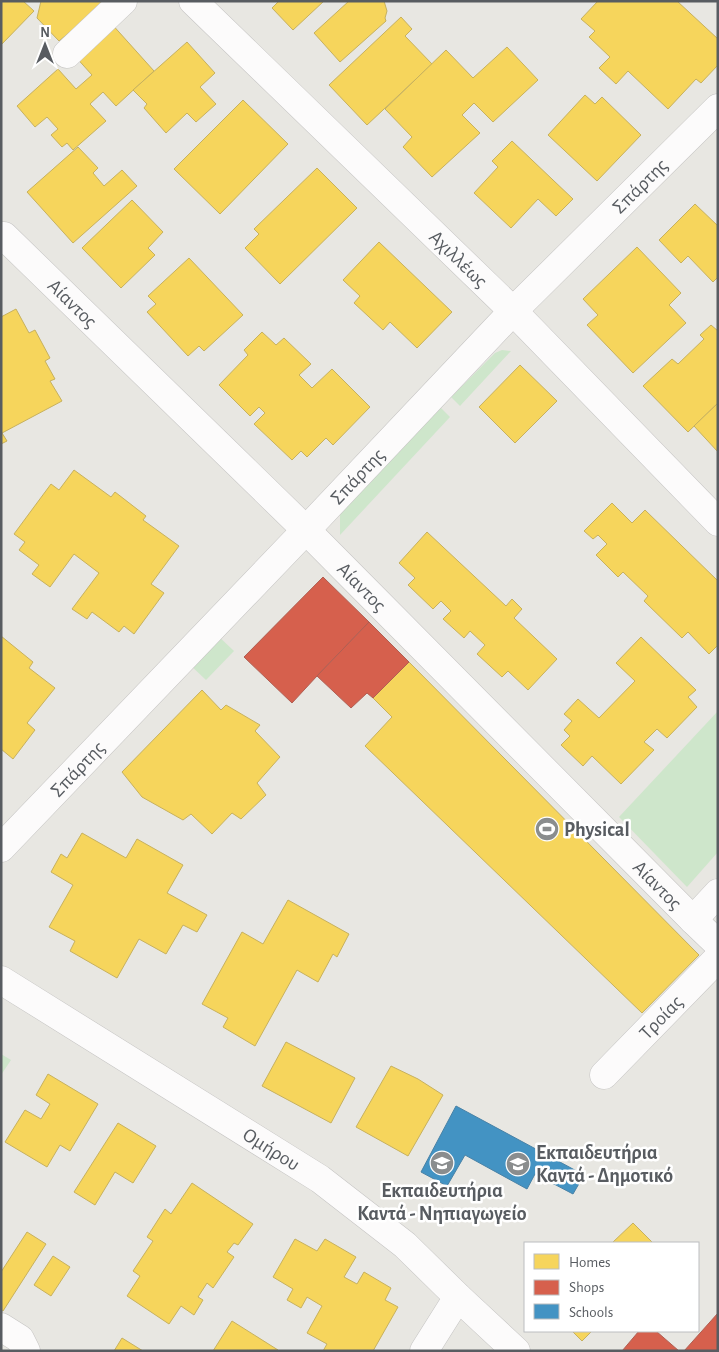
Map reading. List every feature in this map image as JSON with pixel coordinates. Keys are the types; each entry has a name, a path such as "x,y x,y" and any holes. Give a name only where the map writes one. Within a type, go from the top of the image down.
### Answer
{"street":[{"path":"67,54 123,1"},
{"name":"Αχιλλέως","path":"192,1 512,310 718,522"},
{"name":"Σπάρτης","path":"1,848 306,530 512,310 718,108"},
{"name":"Αίαντος","path":"1,236 4,236 306,530 718,944"},
{"path":"693,920 718,893"},
{"name":"Τροίας","path":"604,1075 718,958"},
{"name":"Ομήρου","path":"1,980 320,1179 405,1245 516,1351"},
{"path":"424,1351 458,1297"},
{"path":"1,1327 20,1339 26,1351"}],"green space":[{"path":"502,350 511,351 460,406 451,397 495,353"},
{"path":"440,407 450,417 340,535 340,515 344,505"},
{"path":"216,634 234,651 206,680 187,662"},
{"path":"718,711 718,852 687,887 619,817"},
{"path":"1,1054 11,1060 1,1075"}],"building: Homes":[{"path":"1,1 23,1 34,11 1,45"},
{"path":"41,1 108,1 59,41 37,18"},
{"path":"279,1 324,1 293,30 272,8"},
{"path":"349,1 384,1 387,11 386,21 340,62 314,33"},
{"path":"598,1 677,1 718,39 718,65 701,83 696,79 668,109 628,71 616,84 599,68 610,57 589,37 595,31 581,19"},
{"path":"401,17 412,29 405,36 432,64 367,125 329,85"},
{"path":"110,22 154,71 116,106 103,92 90,104 106,121 73,150 67,143 62,147 51,135 58,129 47,117 35,127 17,106 58,69 76,89 92,75 74,55"},
{"path":"187,42 215,73 200,87 216,104 196,122 187,113 166,133 144,108 147,104 133,90"},
{"path":"507,47 538,80 493,122 474,103 462,115 480,133 432,177 403,147 412,137 385,109 446,50 473,78"},
{"path":"585,95 595,104 602,97 641,135 597,181 548,135"},
{"path":"243,100 288,144 220,214 174,169"},
{"path":"512,141 573,199 556,216 538,199 511,228 474,193 498,167 492,161"},
{"path":"78,147 98,168 93,173 104,186 122,170 137,186 73,243 27,192"},
{"path":"317,168 357,208 280,284 245,248 259,234 254,229"},
{"path":"132,200 163,232 148,248 155,255 121,288 82,248"},
{"path":"695,204 718,226 718,277 713,282 688,256 681,263 659,240"},
{"path":"379,242 452,312 417,348 390,322 383,330 354,303 360,296 343,280"},
{"path":"637,247 681,293 669,305 686,323 633,373 587,325 598,315 583,299"},
{"path":"189,258 243,315 204,351 199,346 188,356 147,312 156,304 148,296"},
{"path":"16,309 29,333 35,330 50,358 45,361 55,379 50,381 62,401 2,433 7,441 1,444 1,317"},
{"path":"711,325 718,331 718,403 688,432 643,386 672,359 678,364 704,339 700,335"},
{"path":"262,332 276,345 284,338 311,364 299,375 312,388 332,369 370,407 333,445 326,438 307,457 301,451 292,460 254,424 265,413 259,407 250,416 219,385 248,355 244,350"},
{"path":"520,365 557,401 515,443 479,407"},
{"path":"718,403 718,452 694,426"},
{"path":"74,470 111,497 115,492 146,516 143,520 179,546 151,584 164,593 134,634 124,626 119,632 92,612 87,619 72,609 99,573 74,554 50,587 32,574 39,565 19,550 25,542 14,534 51,484 59,490"},
{"path":"612,503 632,523 645,510 718,581 718,645 709,654 688,632 682,638 644,601 648,596 623,572 618,577 596,555 607,544 598,535 593,539 584,531"},
{"path":"427,532 506,606 512,599 522,609 514,618 557,659 528,690 508,671 502,677 477,654 485,645 470,631 464,638 443,619 451,611 441,601 433,609 408,585 415,578 399,563"},
{"path":"1,636 33,662 29,668 55,688 27,723 35,730 13,759 1,749"},
{"path":"641,637 696,690 688,697 697,707 667,738 657,729 644,742 654,750 621,784 592,756 583,766 561,745 570,736 564,730 572,721 564,714 578,699 599,718 635,681 616,663"},
{"path":"409,662 699,955 642,1013 365,746 392,717 373,698"},
{"path":"202,690 221,710 226,705 260,725 255,731 280,757 257,783 266,795 241,819 232,813 212,834 191,814 183,820 142,797 122,772"},
{"path":"82,833 126,858 137,839 183,865 167,893 207,915 197,932 183,925 166,954 139,939 117,978 70,951 75,941 49,927 73,885 51,872 61,854 67,858"},
{"path":"288,900 349,934 337,957 333,954 318,982 297,970 255,1046 223,1027 228,1018 202,1004 242,932 263,944"},
{"path":"286,1042 355,1078 331,1123 262,1086"},
{"path":"391,1066 418,1079 443,1095 408,1156 356,1127"},
{"path":"48,1074 98,1104 70,1151 60,1145 47,1167 5,1142 25,1110 41,1119 50,1104 36,1095"},
{"path":"118,1123 156,1146 133,1183 115,1172 95,1205 74,1192"},
{"path":"192,1183 253,1224 238,1245 234,1243 227,1252 234,1257 213,1288 207,1283 198,1297 203,1300 194,1315 181,1306 169,1324 127,1296 140,1276 133,1271 153,1241 147,1237 165,1209 171,1214"},
{"path":"633,1223 652,1242 613,1242"},
{"path":"27,1232 46,1244 3,1311 1,1310 1,1272"},
{"path":"295,1239 317,1251 325,1239 356,1257 344,1277 357,1284 364,1272 391,1288 385,1300 398,1307 373,1351 323,1351 327,1344 307,1333 322,1306 307,1297 301,1308 287,1300 293,1289 273,1277"},
{"path":"53,1256 70,1267 51,1296 34,1285"},
{"path":"232,1321 278,1350 213,1351"},
{"path":"573,1332 591,1332 582,1341"},
{"path":"122,1338 143,1351 114,1351"}],"building: Shops":[{"path":"323,577 369,622 292,703 244,657"},
{"path":"369,622 409,662 373,698 367,693 351,708 317,676"},
{"path":"718,1313 718,1351 684,1351"},
{"path":"638,1332 657,1332 679,1351 622,1351"}],"building: Schools":[{"path":"456,1106 584,1175 573,1194 535,1174 527,1189 465,1155 447,1186 421,1172"}],"place":[{"name":"Physical","path":"547,829"},
{"name":"Εκπαιδευτήρια Καντά - Νηπιαγωγείο","path":"442,1163"},
{"name":"Εκπαιδευτήρια Καντά - Δημοτικό","path":"518,1164"}]}
